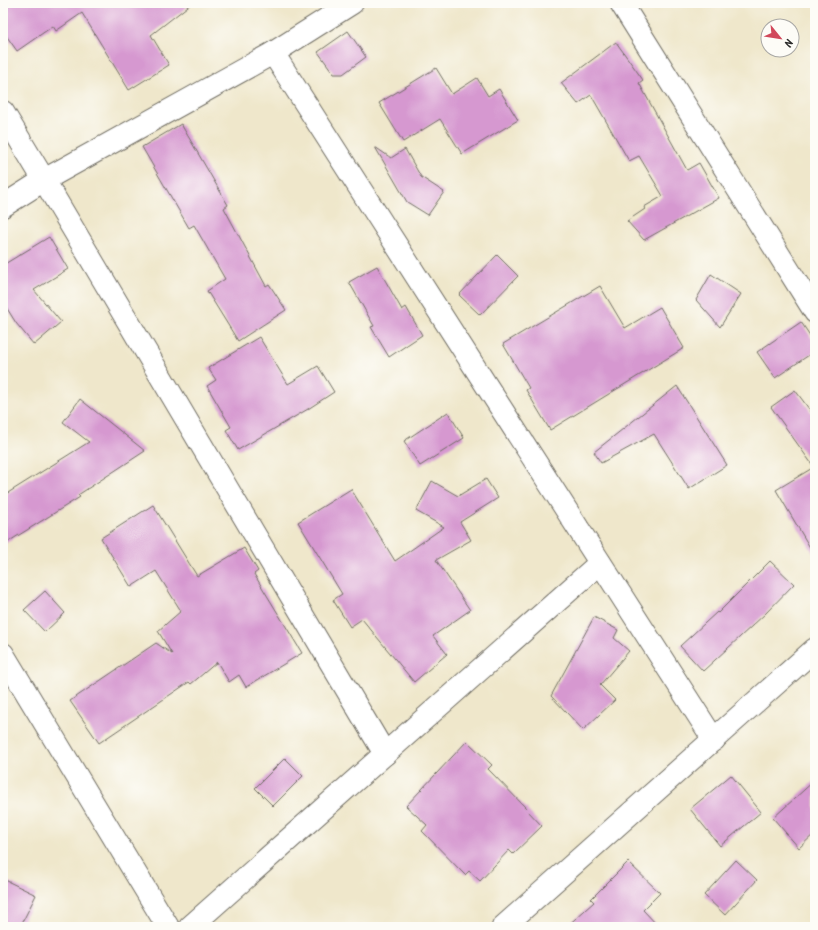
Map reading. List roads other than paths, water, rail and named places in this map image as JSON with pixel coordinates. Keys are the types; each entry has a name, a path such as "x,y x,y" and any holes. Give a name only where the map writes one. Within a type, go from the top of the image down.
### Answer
{"street":[{"path":"3,206 44,180 272,53 352,3"},
{"path":"621,3 815,312"},
{"path":"272,53 714,740"},
{"path":"3,112 385,754"},
{"path":"190,927 600,563"},
{"path":"503,927 815,649"},
{"path":"3,654 168,927"}]}
